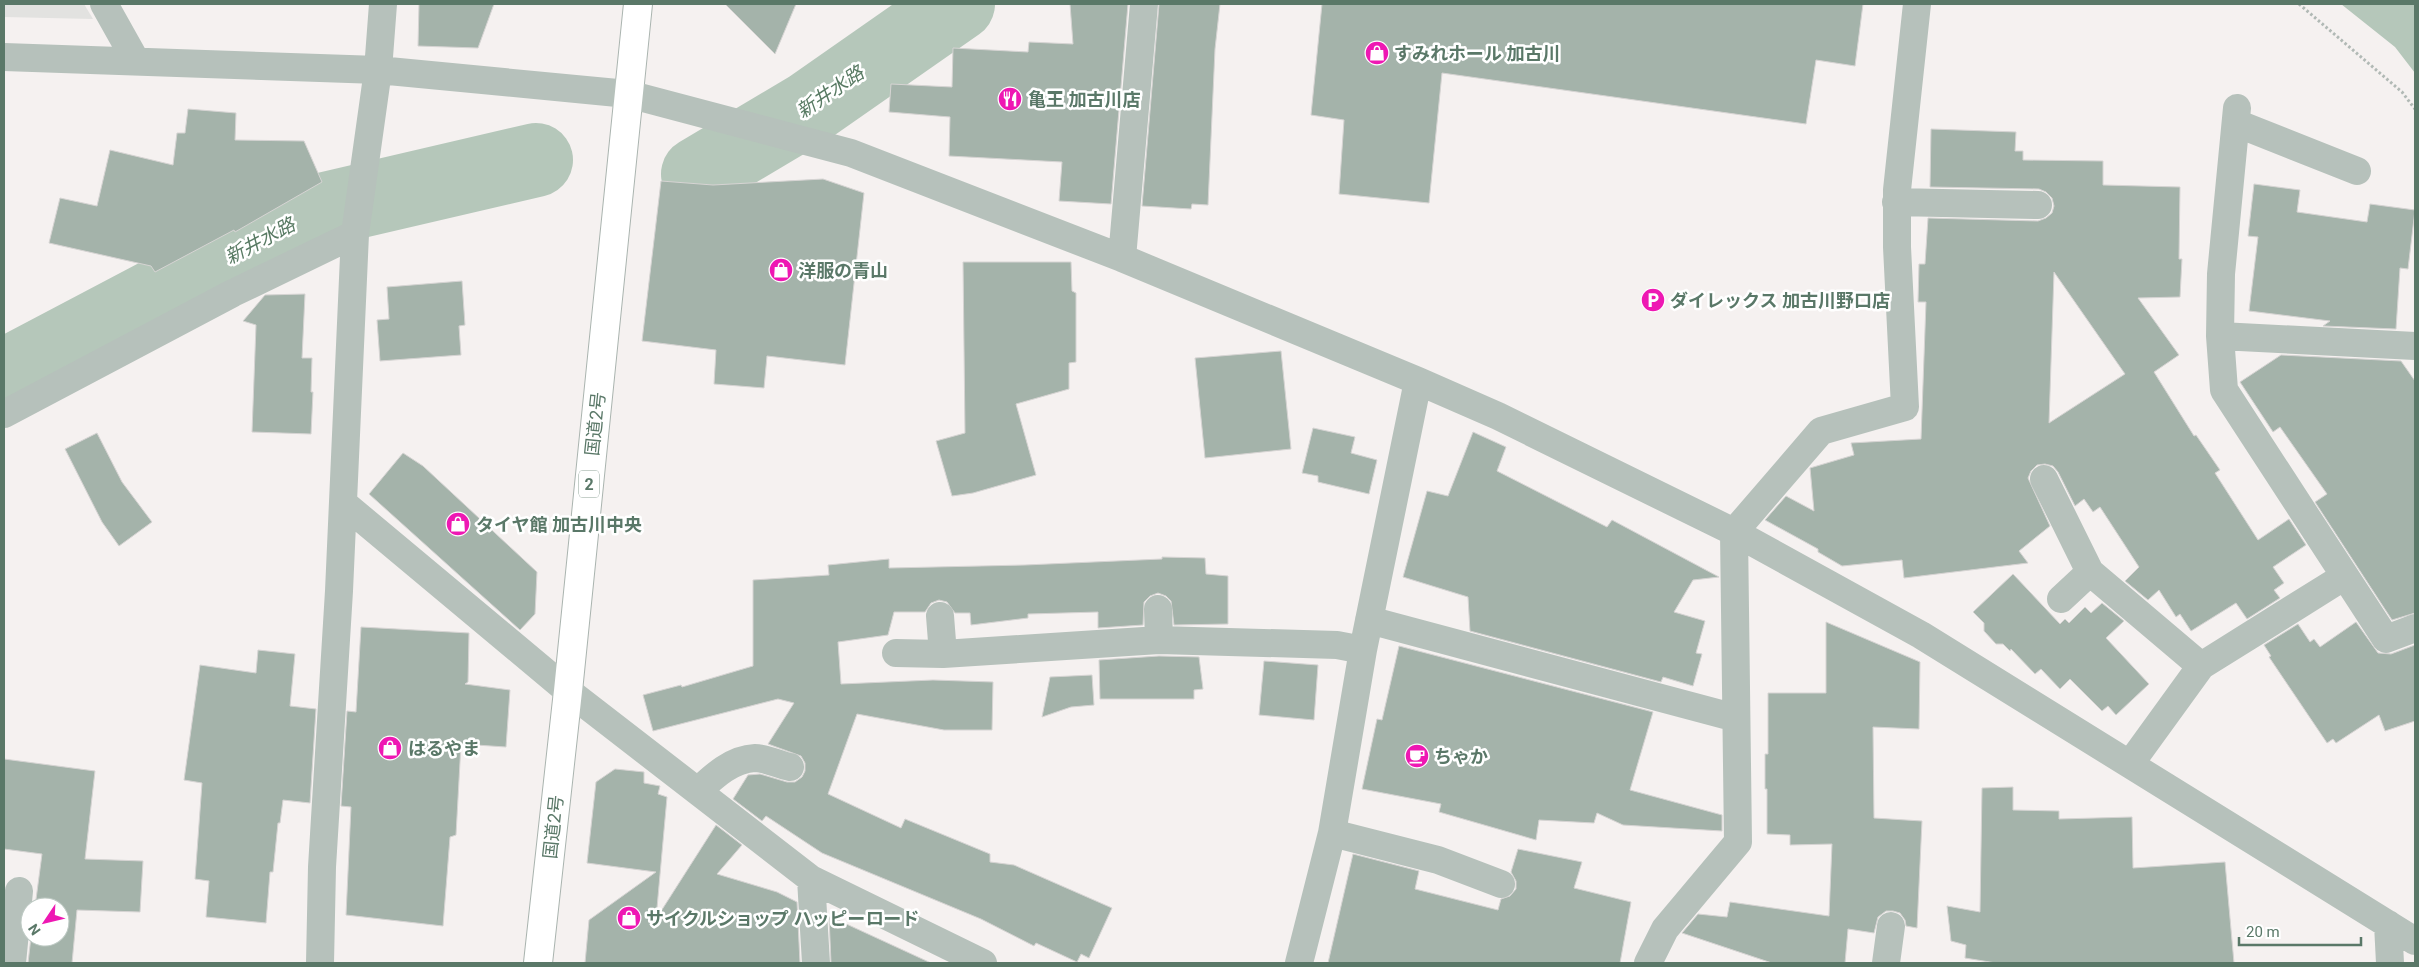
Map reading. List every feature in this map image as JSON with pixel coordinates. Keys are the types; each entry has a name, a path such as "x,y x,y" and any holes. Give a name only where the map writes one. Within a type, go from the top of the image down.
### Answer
{"highway":[{"name":"国道2号","path":"538,963 568,691 638,4"}],"street":[{"path":"104,4 136,61"},
{"path":"320,963 322,867 343,503 355,234 378,70 382,4"},
{"path":"1122,258 1144,4"},
{"path":"1648,963 1666,930 1738,842 1734,532 1821,431 1905,407 1896,202 1918,4"},
{"path":"4,57 378,70 628,94 850,153 1122,258 1418,381 1498,416 1734,532 1921,635 2415,942"},
{"path":"2357,171 2236,116 2221,274 2220,336 2224,390 2386,639 2415,628"},
{"path":"1896,202 2038,205"},
{"path":"4,414 233,293 355,234"},
{"path":"2220,336 2415,346"},
{"path":"1299,963 1332,832 1363,650 1418,381"},
{"path":"2044,479 2090,572 2201,666"},
{"path":"343,503 568,691 811,879 983,963"},
{"path":"2061,599 2090,572"},
{"path":"2130,764 2201,666 2345,576"},
{"path":"1158,609 1159,640"},
{"path":"940,616 943,654"},
{"path":"1370,620 1736,718"},
{"path":"896,653 943,654 1159,640 1338,645 1363,650"},
{"path":"698,791 717,773 736,763 756,758 790,768"},
{"path":"1332,832 1438,860 1501,884"},
{"path":"811,879 816,963"},
{"path":"12,963 19,892"},
{"path":"2388,924 2390,963"},
{"path":"1890,926 1892,962"}],"path":[{"path":"2299,4 2402,92 2415,109"}],"shaded area":[{"path":"4,4 84,4 93,19 4,17"},
{"path":"2341,4 2415,4 2415,73 2395,47"}],"building":[{"path":"419,4 494,4 478,48 418,46"},
{"path":"725,4 796,4 775,54"},
{"path":"1070,4 1128,4 1111,204 1059,201 1062,162 949,156 950,117 889,112 891,84 952,87 953,48 1028,52 1029,42 1073,44"},
{"path":"1159,4 1220,4 1215,49 1208,205 1192,204 1191,209 1142,206"},
{"path":"1322,4 1863,4 1855,66 1816,60 1806,124 1442,73 1429,203 1339,194 1344,120 1311,115"},
{"path":"188,109 236,113 235,140 304,141 322,182 235,232 234,230 155,272 151,266 49,243 60,198 97,206 110,150 173,165 177,133 185,133"},
{"path":"1931,129 2016,132 2015,151 2023,151 2023,160 2103,161 2103,185 2180,187 2179,259 2182,259 2180,297 2138,298 2179,355 2154,372 2194,436 2196,435 2220,470 2215,473 2258,540 2289,519 2306,545 2273,567 2284,583 2274,590 2280,598 2247,619 2236,603 2191,631 2180,614 2176,617 2159,590 2148,600 2125,581 2139,567 2100,507 2093,512 2084,499 2075,506 2058,472 2053,466 2045,464 2037,465 2031,471 2028,478 2050,526 2019,551 2028,563 1904,578 1902,560 1842,566 1818,552 1818,549 1765,520 1786,496 1814,511 1810,468 1854,455 1851,443 1921,439 1926,302 1918,302 1919,264 1925,264 1928,218 2038,221 2052,213 2054,206 2052,198 2046,192 2039,189 1930,187","holes":["2054,272 2125,374 2049,423"]},
{"path":"823,179 864,193 845,365 767,356 764,388 714,384 716,350 642,341 661,181 713,185"},
{"path":"2254,184 2300,190 2297,212 2367,222 2370,204 2415,210 2408,269 2400,268 2396,329 2323,326 2330,321 2249,311 2258,237 2248,236"},
{"path":"963,262 1071,262 1072,291 1076,293 1076,362 1069,363 1069,389 1016,404 1036,475 973,493 952,496 936,441 965,433"},
{"path":"462,281 465,325 459,326 461,355 380,361 377,320 389,319 387,287"},
{"path":"305,294 302,358 312,358 311,434 252,432 256,325 243,321 265,295"},
{"path":"1281,351 1291,449 1205,458 1195,358"},
{"path":"2281,355 2401,361 2415,381 2415,613 2392,620 2315,502 2327,494 2280,427 2273,432 2240,382"},
{"path":"1313,428 1355,437 1351,453 1377,460 1369,494 1318,482 1318,476 1302,473"},
{"path":"1473,432 1506,447 1497,471 1607,527 1612,520 1719,577 1693,580 1674,612 1705,621 1696,653 1702,654 1693,686 1663,677 1661,682 1470,631 1468,597 1403,577 1427,491 1448,496"},
{"path":"97,433 122,482 152,522 119,546 102,522 65,449"},
{"path":"403,453 423,466 537,572 535,614 520,630 369,494"},
{"path":"1162,557 1205,558 1206,574 1228,576 1228,624 1174,625 1171,601 1166,596 1158,593 1150,596 1144,602 1143,625 1098,628 1098,612 1028,614 1028,618 971,625 970,613 955,613 947,602 939,600 931,603 925,612 894,612 888,635 838,642 841,684 933,680 993,682 992,730 944,730 857,714 828,794 901,828 905,819 990,854 990,862 1014,865 1112,908 1089,958 1081,954 1077,962 1036,943 1034,946 981,919 822,853 766,816 762,821 733,799 748,775 760,774 787,782 795,782 802,777 805,771 805,763 801,756 768,744 794,703 778,699 653,731 643,695 681,685 682,687 753,666 753,580 829,575 828,565 889,559 889,568 1025,565 1162,559"},
{"path":"2013,574 2060,624 2065,619 2069,623 2085,607 2091,613 2102,603 2124,621 2106,638 2149,684 2116,715 2108,706 2102,711 2070,679 2060,689 2041,669 2035,674 2011,649 2010,651 2003,644 1996,644 1984,631 1984,623 1973,612"},
{"path":"1826,622 1920,662 1919,729 1873,727 1874,818 1922,821 1917,928 1906,926 1905,920 1900,913 1886,911 1878,917 1874,933 1848,929 1845,963 1772,963 1682,933 1698,914 1727,917 1730,902 1829,916 1832,844 1790,845 1790,835 1767,834 1767,789 1765,789 1765,754 1768,754 1768,693 1826,693"},
{"path":"2356,622 2378,653 2391,654 2415,645 2415,721 2385,731 2379,715 2336,743 2333,739 2327,743 2269,657 2271,656 2264,645 2298,624 2310,642 2314,639 2320,647"},
{"path":"361,627 469,633 468,682 465,684 510,690 506,747 461,744 456,835 450,837 443,926 346,915 351,807 341,806 347,711 356,712"},
{"path":"1399,646 1653,712 1630,790 1722,815 1722,831 1623,825 1597,813 1594,823 1539,820 1536,840 1439,812 1441,804 1362,789 1377,719 1382,720"},
{"path":"258,650 295,654 290,706 316,709 310,803 283,800 280,823 278,823 273,872 270,872 266,923 206,917 209,881 195,879 202,783 184,780 200,665 256,673"},
{"path":"1159,656 1199,657 1203,689 1194,690 1194,699 1100,699 1099,660"},
{"path":"1264,661 1318,665 1314,720 1259,715"},
{"path":"1092,675 1094,705 1071,707 1042,717 1050,677"},
{"path":"4,759 95,771 85,859 143,861 140,912 77,910 72,963 28,963 30,947 70,947 70,897 36,897 42,854 4,849"},
{"path":"615,769 644,772 644,783 660,786 658,794 667,797 656,919 716,825 742,845 717,874 777,892 797,902 800,963 585,963 589,920 656,872 587,863 596,782"},
{"path":"2013,787 2013,810 2059,811 2059,819 2132,817 2133,868 2225,862 2234,963 1996,963 1965,958 1966,945 1951,941 1947,906 1980,912 1982,788"},
{"path":"1518,849 1582,862 1574,888 1631,902 1620,963 1328,963 1353,854 1419,871 1415,889 1498,910 1501,899 1510,896 1516,889 1516,881 1511,872"},
{"path":"829,916 931,963 831,963"}],"waterway":[{"name":"新井水路","path":"698,174 809,108 958,4"},
{"name":"新井水路","path":"4,376 317,211 536,160"}],"place":[{"name":"すみれホール 加古川","path":"1377,53"},
{"name":"亀王 加古川店","path":"1010,99"},
{"name":"洋服の青山","path":"781,270"},
{"name":"ダイレックス 加古川野口店","path":"1653,300"},
{"name":"タイヤ館 加古川中央","path":"458,524"},
{"name":"はるやま","path":"390,748"},
{"name":"ちゃか","path":"1417,756"},
{"name":"サイクルショップ ハッピーロード","path":"629,918"}]}
